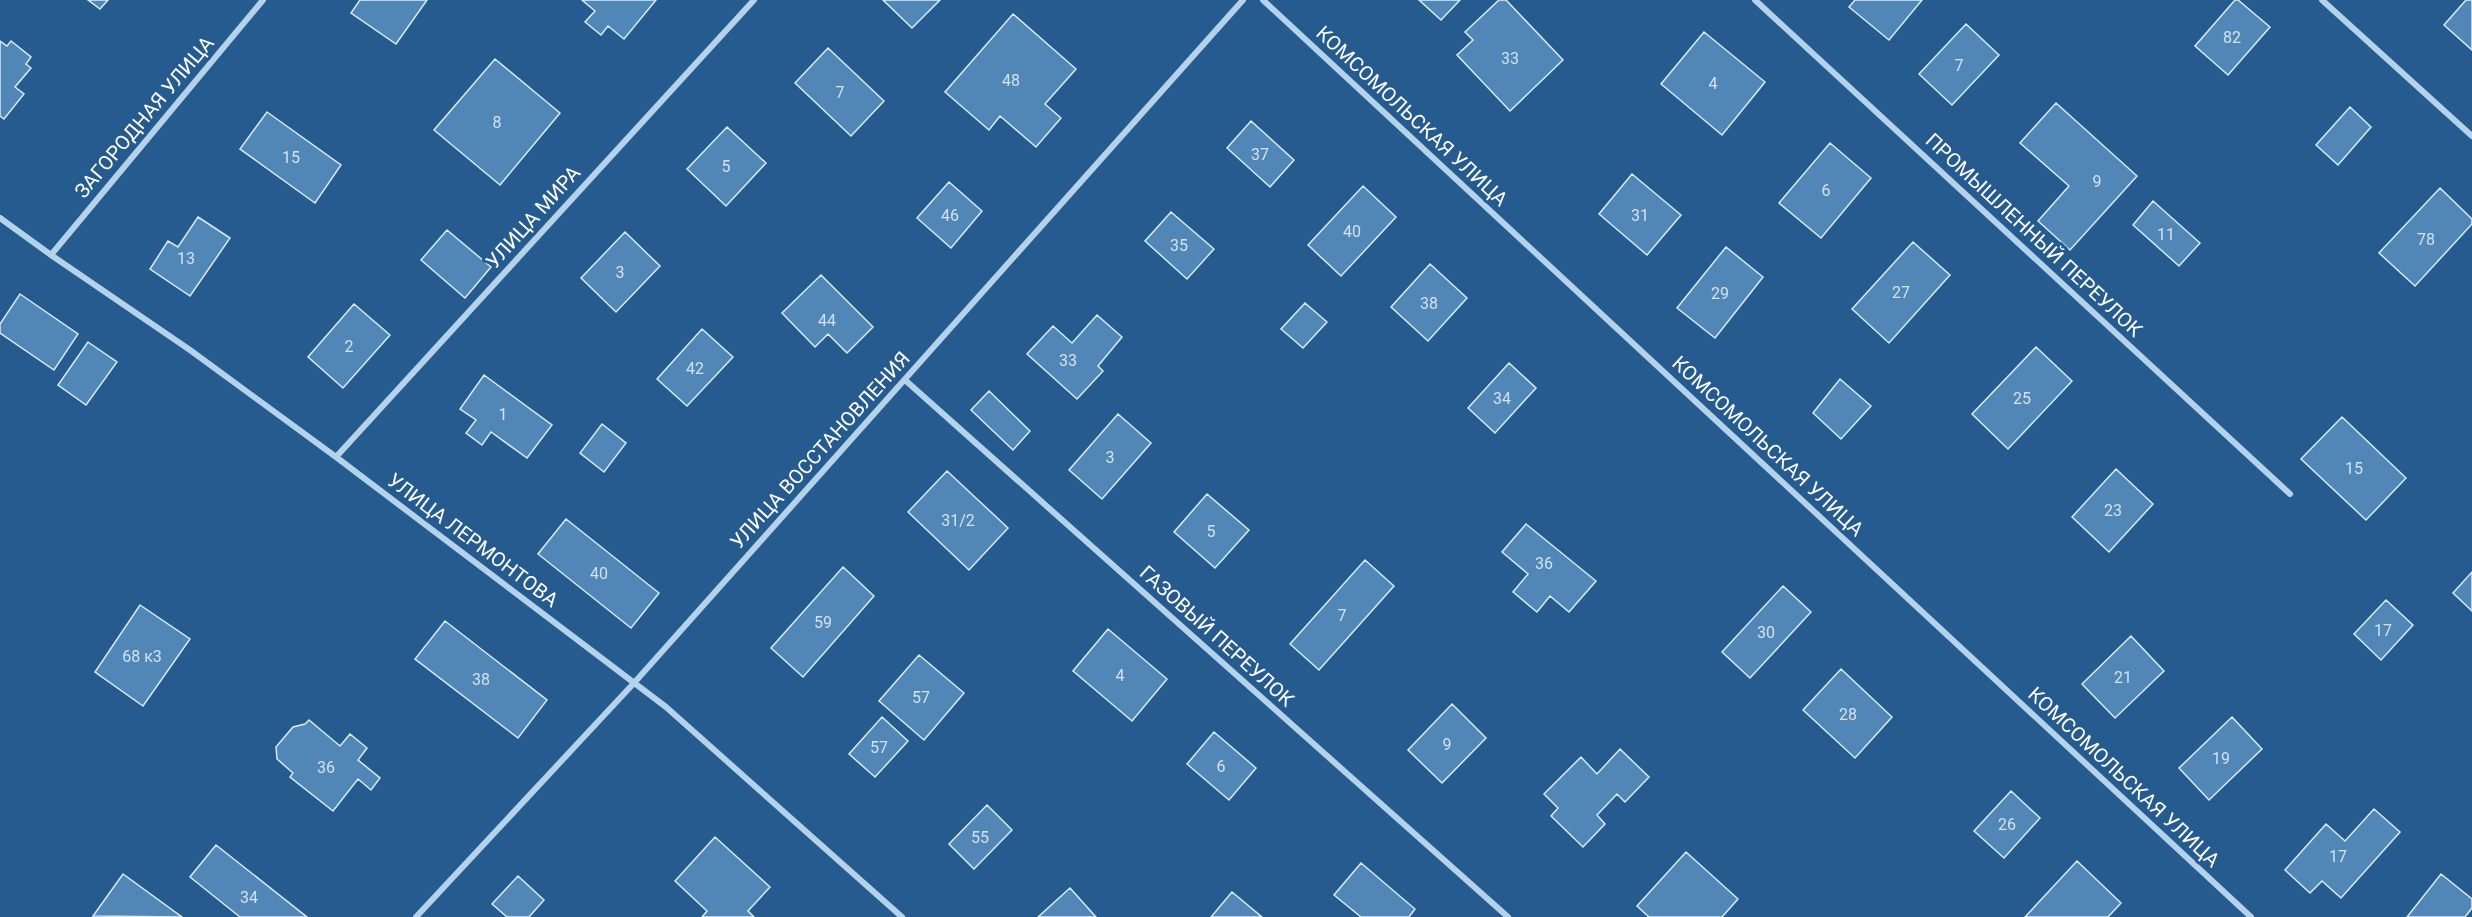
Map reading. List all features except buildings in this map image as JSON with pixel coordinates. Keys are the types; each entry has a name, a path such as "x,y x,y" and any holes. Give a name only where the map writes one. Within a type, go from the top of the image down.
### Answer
{"street":[{"name":"ЗАГОРОДНАЯ УЛИЦА","path":"51,255 263,0"},
{"name":"УЛИЦА МИРА","path":"336,457 754,0"},
{"name":"УЛИЦА ВОССТАНОВЛЕНИЯ","path":"416,917 634,683 1244,0"},
{"name":"КОМСОМОЛЬСКАЯ УЛИЦА","path":"1263,0 2251,917"},
{"name":"ПРОМЫШЛЕННЫЙ ПЕРЕУЛОК","path":"1755,0 2290,494"},
{"path":"2322,0 2472,136"},
{"name":"УЛИЦА ЛЕРМОНТОВА","path":"0,218 190,350 336,457 666,707 902,917"},
{"name":"ГАЗОВЫЙ ПЕРЕУЛОК","path":"905,380 1508,917"}]}
